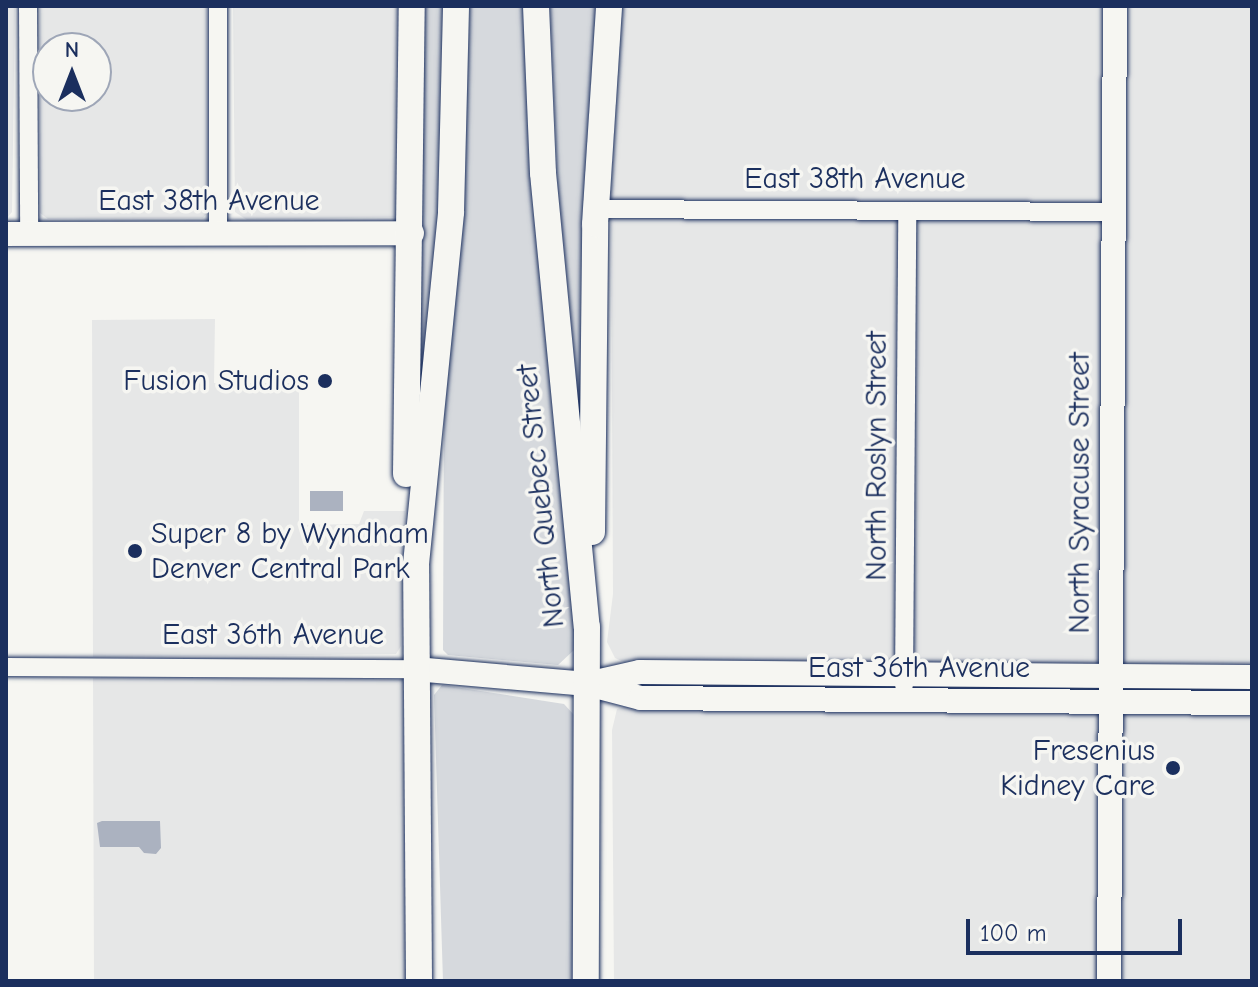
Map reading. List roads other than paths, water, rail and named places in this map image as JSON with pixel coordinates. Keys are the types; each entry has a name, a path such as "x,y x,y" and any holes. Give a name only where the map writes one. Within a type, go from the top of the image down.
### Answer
{"main road":[{"path":"412,6 412,233 406,501 416,564"},
{"path":"419,981 416,564 450,224 456,6"},
{"name":"North Quebec Street","path":"536,6 543,173 587,627 586,981"},
{"path":"587,627 595,480 596,209 609,6"}],"street":[{"path":"17,234 28,6"},
{"path":"218,6 218,233"},
{"name":"North Syracuse Street","path":"1109,981 1115,6"},
{"name":"East 38th Avenue","path":"596,209 1114,212"},
{"name":"North Roslyn Street","path":"904,700 907,211"},
{"name":"East 38th Avenue","path":"17,234 412,233"},
{"name":"East 36th Avenue","path":"6,667 415,669 587,684 641,698 1252,703"},
{"name":"East 36th Avenue","path":"587,684 640,672 1252,677"}],"place":[{"name":"Fusion Studios","path":"325,381"},
{"name":"Super 8 by Wyndham Denver Central Park","path":"135,551"},
{"name":"Fresenius Kidney Care","path":"1173,768"}]}
